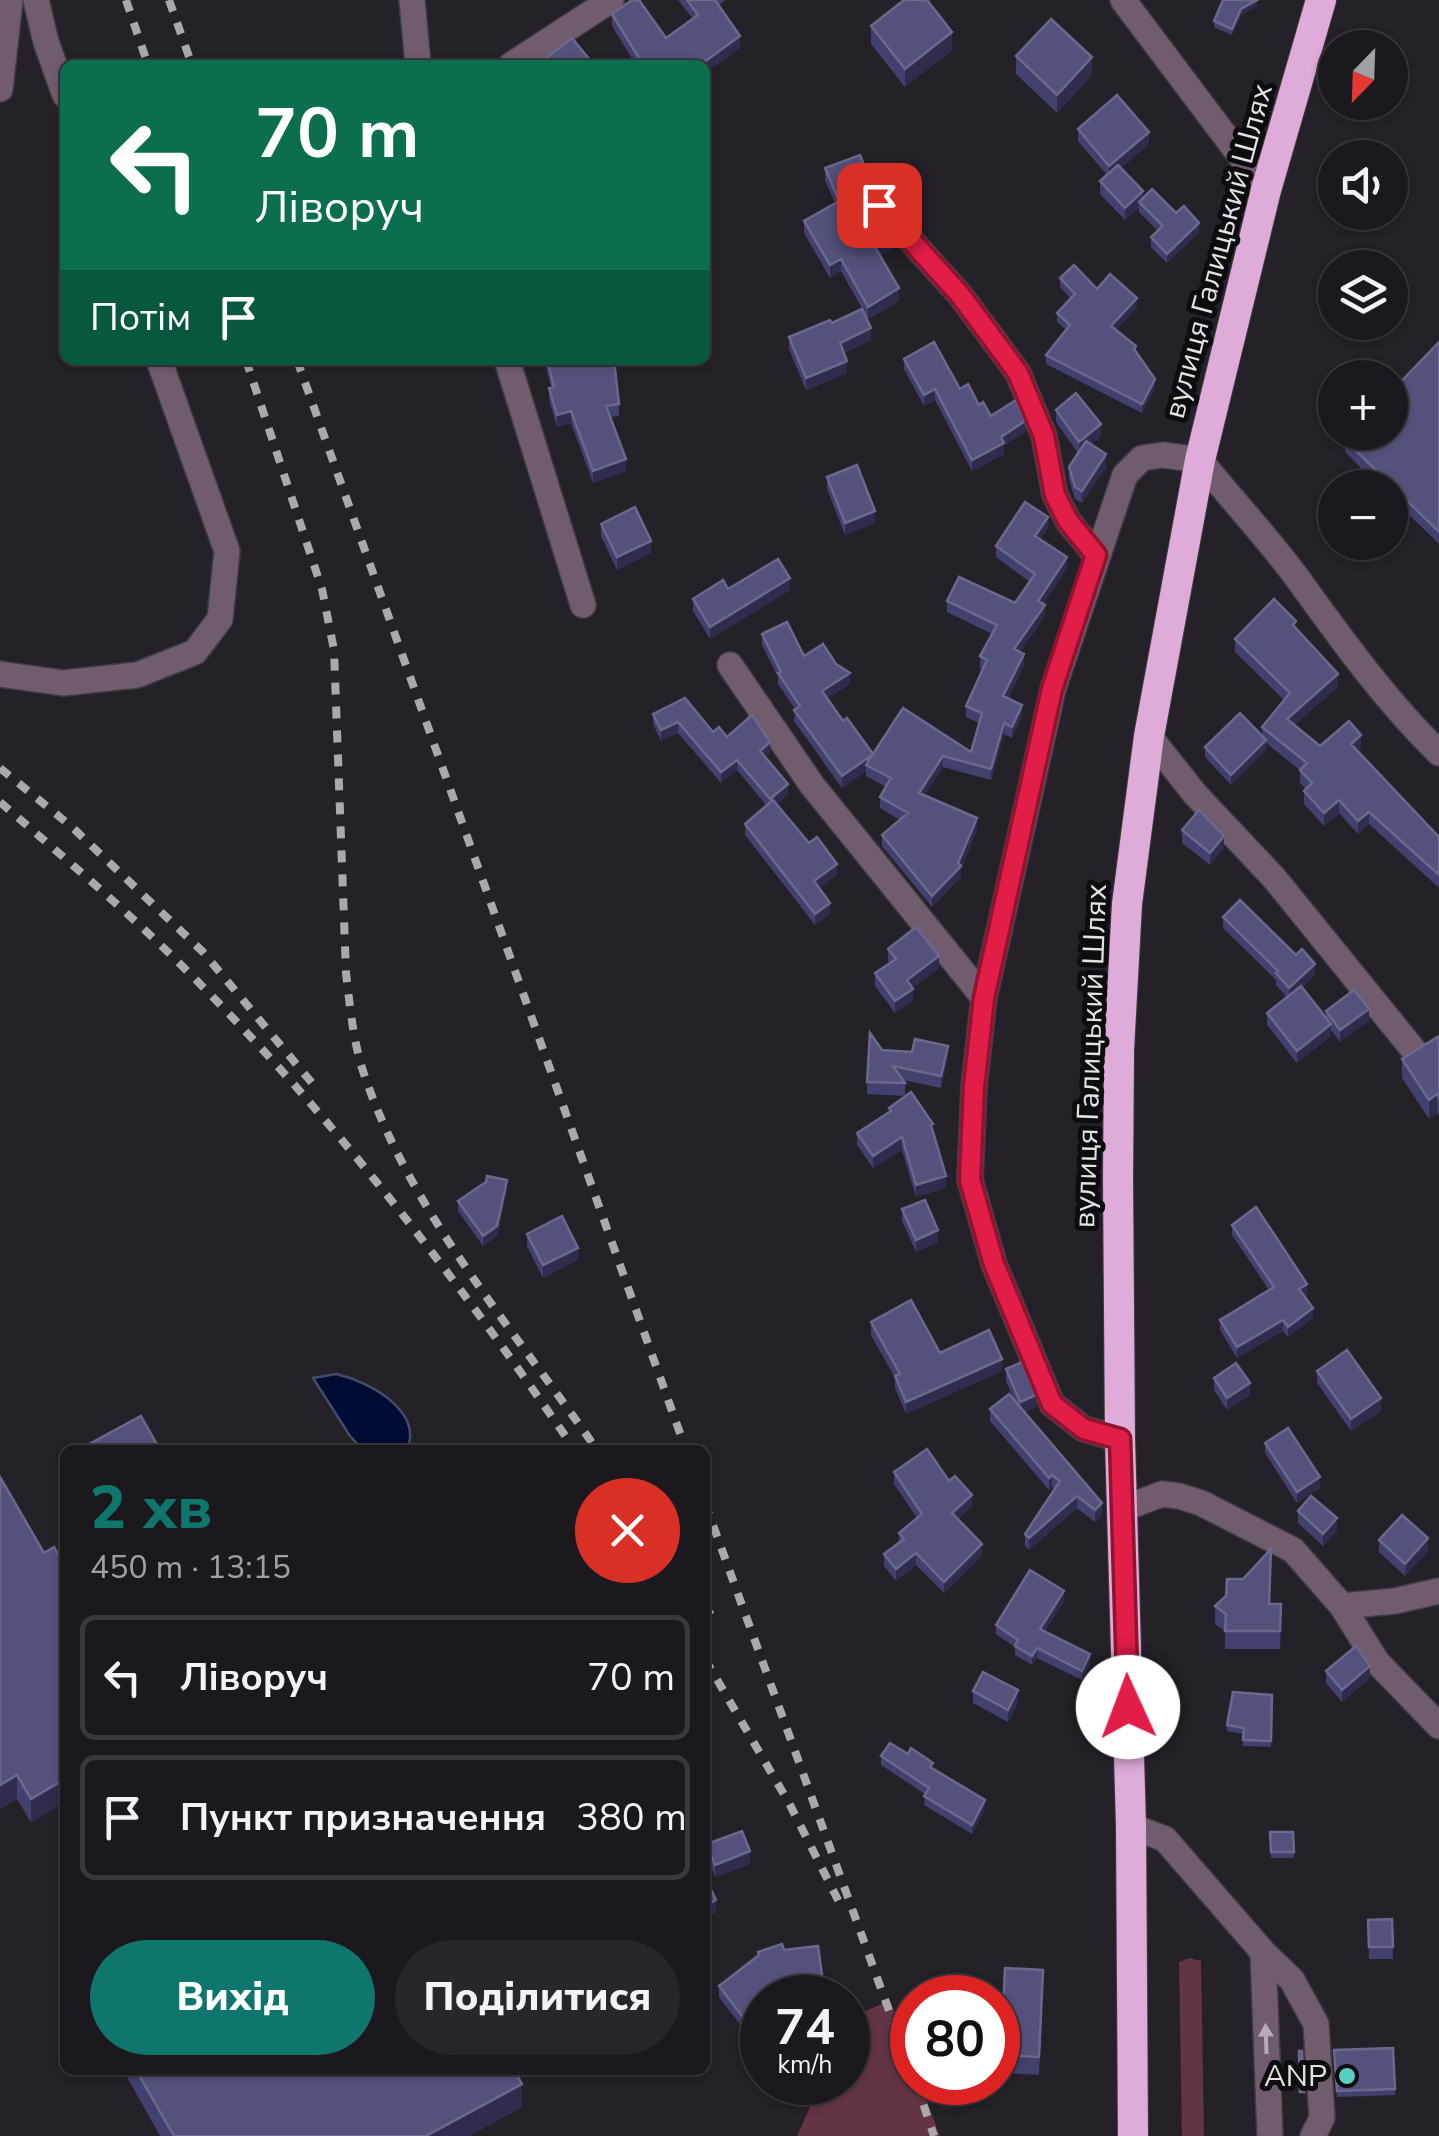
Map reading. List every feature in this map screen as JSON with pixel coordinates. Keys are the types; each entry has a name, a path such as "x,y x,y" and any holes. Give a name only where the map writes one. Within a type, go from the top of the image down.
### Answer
{"highway":[{"name":"вулиця Галицький Шлях","path":"1133,2136 1131,1826 1120,1439 1119,1050 1127,904 1149,736 1200,460 1266,190 1321,0"}],"street":[{"path":"0,89 10,0"},
{"path":"36,0 60,81"},
{"path":"412,0 418,60"},
{"path":"519,60 611,0"},
{"path":"1123,0 1266,190"},
{"path":"879,205 961,296 1018,373 1044,436 1055,495 1068,521 1096,555"},
{"path":"0,674 63,682 137,675 195,652 220,619 227,550 161,365"},
{"path":"509,365 583,605"},
{"path":"1120,1439 1084,1429 1052,1404 994,1264 970,1180 974,1087 984,998 1052,689 1125,475 1142,458 1163,454 1200,460 1296,577 1343,644 1411,726 1439,752"},
{"path":"730,665 812,784 984,998"},
{"path":"1149,736 1195,794 1276,879 1416,1054"},
{"path":"1122,1509 1162,1494 1200,1503 1293,1550 1342,1606 1377,1662 1439,1726"},
{"path":"1342,1606 1394,1601 1439,1591"},
{"path":"1131,1826 1165,1839 1292,1980 1316,2024 1322,2118 1313,2136"},
{"path":"1263,1952 1270,2136"}],"shaded area":[{"path":"1190,1958 1201,1961 1204,2136 1182,2136 1179,1962"},
{"path":"890,2000 890,2105 928,2105 940,2136 797,2136 811,2105 870,2105 870,2009"}],"water":[{"path":"336,1374 377,1391 400,1410 407,1422 408,1445 358,1445 313,1378"}],"building":[{"path":"632,0 639,0 666,38 698,15 687,0 715,0 740,36 707,60 640,60 612,14"},
{"path":"904,0 927,0 952,32 905,69 871,26"},
{"path":"1223,0 1257,0 1241,9 1232,29 1214,21"},
{"path":"1051,19 1092,57 1057,95 1016,56"},
{"path":"572,38 590,60 543,60"},
{"path":"1117,95 1149,132 1109,166 1078,129"},
{"path":"860,155 870,180 863,197 895,235 875,247 899,288 868,307 841,259 830,265 804,221 839,201 825,168"},
{"path":"1118,165 1143,191 1125,208 1100,181"},
{"path":"1152,189 1176,213 1184,206 1199,223 1167,254 1151,237 1163,226 1139,202"},
{"path":"1074,265 1097,289 1110,274 1137,298 1111,326 1136,346 1134,349 1155,379 1142,404 1046,355 1070,325 1057,313 1075,294 1060,278"},
{"path":"862,309 871,328 840,343 847,361 806,378 789,337"},
{"path":"934,342 960,389 968,384 979,405 983,402 991,416 1016,400 1025,421 1001,437 1004,443 972,460 935,389 924,395 904,359"},
{"path":"1439,342 1439,532 1408,502 1408,470 1376,470 1355,450 1408,450 1408,374"},
{"path":"548,365 614,365 619,404 606,406 626,459 593,471 571,411 557,415 549,388 554,387"},
{"path":"1076,393 1101,424 1079,442 1056,410"},
{"path":"1086,441 1106,454 1082,491 1075,487 1069,467"},
{"path":"857,465 875,511 845,523 827,477"},
{"path":"1025,502 1048,517 1035,536 1067,557 1038,601 1045,605 1014,649 1024,654 1003,696 1022,705 1012,727 1004,723 991,769 943,756 919,793 977,818 958,863 961,866 932,896 882,835 908,813 880,797 891,778 866,765 872,755 842,776 794,710 800,706 778,673 781,672 762,634 787,622 804,656 823,644 836,664 850,673 822,691 873,754 903,708 971,752 982,713 966,706 987,660 980,656 997,625 947,601 959,577 1015,603 1035,574 996,546"},
{"path":"635,507 651,541 617,557 601,524"},
{"path":"778,559 790,578 710,627 693,599 723,580 728,589"},
{"path":"1274,599 1338,674 1287,719 1320,746 1349,721 1361,735 1351,744 1439,837 1439,875 1369,812 1358,821 1339,800 1324,813 1304,791 1312,783 1300,770 1307,763 1262,727 1290,693 1235,639"},
{"path":"685,698 713,732 719,727 727,737 752,715 770,742 760,751 788,784 770,799 737,760 721,772 678,722 661,730 653,714"},
{"path":"1240,713 1266,740 1231,775 1205,747"},
{"path":"773,800 809,843 817,837 837,864 814,881 830,903 815,914 745,824"},
{"path":"1199,810 1224,836 1210,853 1182,830"},
{"path":"1240,900 1296,955 1302,949 1315,964 1289,988 1278,971 1223,917"},
{"path":"916,927 939,956 907,980 913,989 895,1001 875,973 896,959 888,949"},
{"path":"1301,986 1331,1024 1297,1051 1267,1013"},
{"path":"1354,990 1369,1009 1340,1030 1326,1011"},
{"path":"870,1033 882,1050 912,1052 915,1039 948,1046 941,1076 893,1066 905,1083 867,1082"},
{"path":"1439,1036 1439,1098 1437,1094 1429,1100 1402,1059"},
{"path":"911,1092 933,1124 946,1176 916,1185 902,1137 873,1156 857,1133 891,1111 889,1108"},
{"path":"487,1176 507,1180 497,1226 483,1236 458,1201 486,1182"},
{"path":"925,1200 938,1230 916,1240 902,1209"},
{"path":"1256,1207 1307,1284 1299,1289 1313,1308 1288,1327 1283,1320 1237,1347 1220,1320 1274,1287 1232,1225"},
{"path":"562,1216 578,1248 543,1265 527,1234"},
{"path":"911,1300 940,1353 989,1330 1002,1359 906,1402 895,1376 900,1374 871,1322"},
{"path":"1347,1350 1381,1398 1351,1419 1317,1371"},
{"path":"1022,1362 1036,1395 1020,1402 1006,1369"},
{"path":"1236,1363 1250,1383 1227,1398 1214,1378"},
{"path":"1009,1394 1102,1503 1095,1510 1077,1496 1029,1538 1025,1534 1060,1481 1052,1475 1049,1478 990,1409"},
{"path":"141,1416 157,1445 87,1445"},
{"path":"1288,1428 1320,1477 1297,1492 1265,1443"},
{"path":"927,1449 949,1481 955,1476 972,1495 952,1513 982,1544 944,1582 916,1553 896,1569 884,1554 904,1539 899,1533 922,1514 894,1472"},
{"path":"0,1477 44,1553 54,1547 60,1558 60,1782 31,1799 17,1775 0,1785"},
{"path":"1311,1496 1337,1518 1323,1534 1298,1511"},
{"path":"1402,1515 1428,1538 1405,1564 1379,1540"},
{"path":"1271,1549 1269,1604 1281,1604 1280,1631 1225,1631 1226,1614 1215,1606 1226,1596 1227,1579 1243,1579"},
{"path":"1030,1570 1064,1591 1040,1629 1090,1654 1082,1671 1037,1648 1032,1656 1015,1646 1018,1640 996,1625"},
{"path":"1356,1646 1370,1666 1342,1690 1326,1671"},
{"path":"983,1672 1018,1690 1008,1710 973,1691"},
{"path":"1233,1692 1272,1695 1271,1741 1243,1740 1244,1728 1227,1725"},
{"path":"890,1743 908,1754 911,1748 933,1763 930,1767 985,1800 972,1825 924,1796 929,1788 881,1756"},
{"path":"742,1831 750,1851 715,1865 710,1843"},
{"path":"1270,1832 1293,1832 1294,1852 1271,1852"},
{"path":"1392,1919 1393,1947 1369,1947 1368,1920"},
{"path":"782,1944 784,1950 818,1946 822,1975 740,1975 740,2013 719,1986 758,1952"},
{"path":"1005,1968 1043,1970 1039,2057 1020,2056 1020,1975 1005,1975"},
{"path":"1393,2048 1395,2089 1337,2091 1334,2050"},
{"path":"1302,2051 1304,2092 1300,2092"},
{"path":"139,2075 517,2075 522,2084 426,2136 174,2136"}],"railway":[{"path":"126,0 146,60"},
{"path":"169,0 190,60"},
{"path":"248,365 322,589 334,650 346,973 363,1071 383,1123 436,1221 593,1445"},
{"path":"299,365 684,1445"},
{"path":"0,768 72,827 203,952 312,1083"},
{"path":"0,802 179,963 304,1096 445,1269 571,1445"},
{"path":"710,1517 890,2013"},
{"path":"710,1668 789,1803 839,1902"},
{"path":"924,2105 934,2136"}],"place":[{"name":"ANP","path":"1347,2076"}],"route":[{"path":"879,205 961,296 1018,373 1044,436 1055,495 1068,521 1096,555 1052,689 1002,932 984,998 974,1087 970,1180 994,1264 1052,1404 1084,1429 1120,1439 1128,1707"}]}
